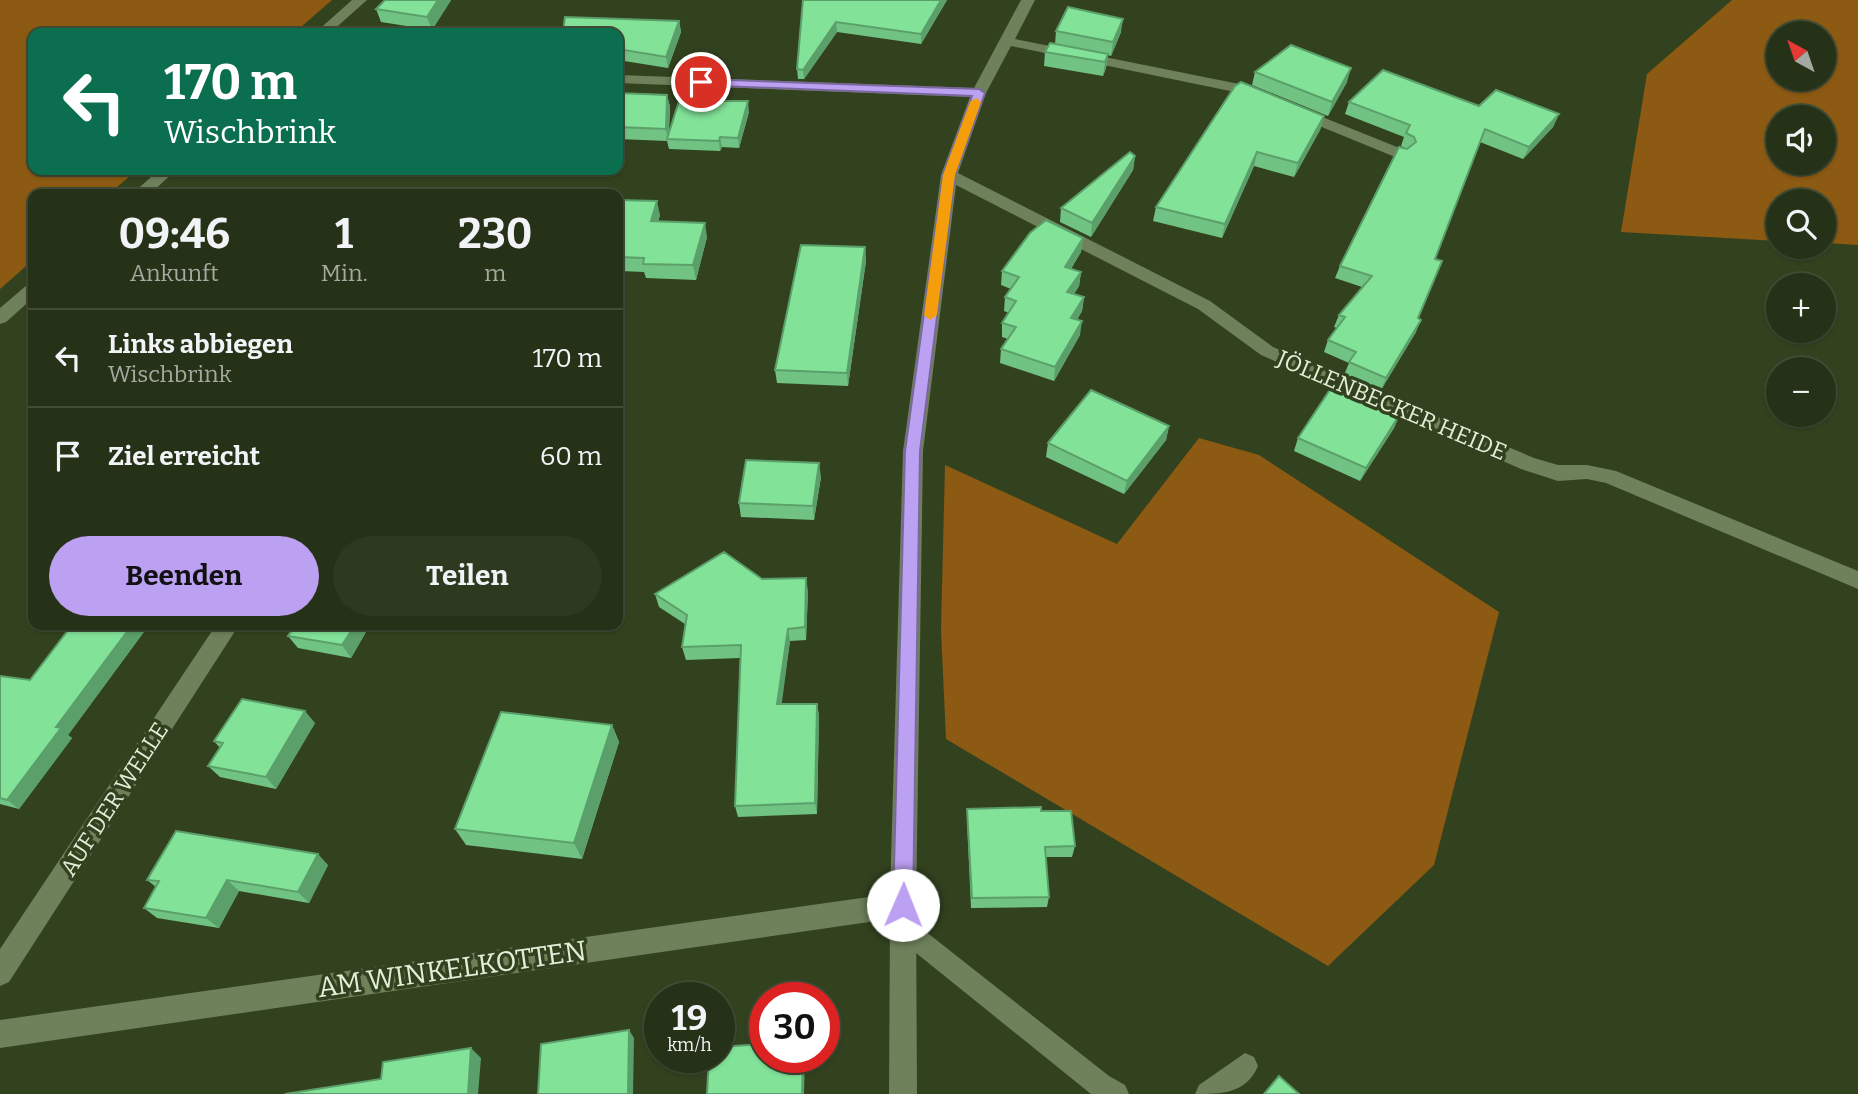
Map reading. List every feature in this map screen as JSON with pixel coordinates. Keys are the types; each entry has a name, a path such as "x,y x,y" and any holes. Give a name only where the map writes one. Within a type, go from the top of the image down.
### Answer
{"street":[{"path":"328,28 360,0"},
{"path":"903,1094 903,916 913,451 949,175 979,93 1028,0"},
{"path":"1006,41 1239,88 1401,154"},
{"path":"623,79 979,93"},
{"path":"146,189 162,175"},
{"name":"JÖLLENBECKER HEIDE","path":"949,175 1204,305 1228,322 1244,338 1268,351 1528,464 1558,473 1587,472 1609,476 1858,580"},
{"path":"0,318 28,293"},
{"name":"AUF DER WELLE","path":"0,973 225,630"},
{"name":"AM WINKELKOTTEN","path":"0,1034 903,916"}],"lane":[{"path":"903,916 1100,1085 1116,1094"},
{"path":"1208,1094 1245,1066"}],"shaded area":[{"path":"0,0 332,0 300,28 28,28 28,175 131,175 115,189 28,189 28,264 0,289"},
{"path":"1732,0 1858,0 1858,245 1836,244 1836,189 1766,189 1766,240 1621,232 1647,74"},
{"path":"1199,438 1259,455 1499,612 1434,865 1328,966 946,739 941,630 945,465 1117,544"}],"building":[{"path":"385,0 438,0 427,17 376,9"},
{"path":"803,0 941,0 921,34 836,22 803,70 797,69"},
{"path":"1068,7 1123,19 1113,42 1056,31"},
{"path":"565,17 679,21 666,57 623,50 623,28 564,28"},
{"path":"1050,43 1108,54 1105,62 1045,52"},
{"path":"1291,45 1351,68 1332,102 1255,72"},
{"path":"1383,70 1479,106 1496,90 1559,114 1529,147 1485,129 1435,259 1442,261 1418,318 1421,320 1386,378 1349,362 1356,352 1328,340 1345,317 1339,315 1372,276 1340,266 1399,147 1407,149 1416,142 1414,137 1406,133 1410,125 1349,102"},
{"path":"1241,82 1324,116 1298,163 1257,152 1225,224 1156,207 1235,86"},
{"path":"623,93 667,95 666,129 623,127"},
{"path":"679,101 748,101 738,138 720,137 719,141 667,139"},
{"path":"1130,152 1135,156 1092,223 1061,208"},
{"path":"623,200 657,201 651,221 705,223 693,265 643,264 644,258 623,257"},
{"path":"1046,220 1083,238 1065,267 1081,272 1067,292 1084,297 1071,318 1082,321 1055,367 1001,349 1016,327 1002,323 1016,301 1005,297 1019,277 1002,271 1030,233"},
{"path":"801,245 865,247 847,373 775,370"},
{"path":"1339,376 1377,392 1371,402 1400,414 1366,468 1298,438"},
{"path":"1091,390 1169,426 1127,481 1048,443"},
{"path":"746,460 819,463 813,506 739,503"},
{"path":"724,552 762,579 806,578 805,627 788,629 777,704 817,704 815,803 735,806 741,645 682,647 687,615 655,594"},
{"path":"68,630 128,630 56,727 61,728 7,800 0,798 0,676 30,680"},
{"path":"292,630 352,630 342,645 288,636"},
{"path":"242,699 305,711 266,777 208,766 223,743 214,741"},
{"path":"501,712 612,725 574,843 455,829"},
{"path":"1041,807 1041,811 1071,811 1075,846 1045,847 1049,897 972,898 967,809"},
{"path":"176,831 318,854 298,892 227,880 206,918 144,908 159,881 147,880"},
{"path":"629,1030 628,1094 538,1094 541,1044"},
{"path":"749,1045 749,1073 803,1073 802,1094 707,1094 708,1073 735,1073 735,1046"},
{"path":"471,1048 468,1094 285,1094 381,1079 383,1062"},
{"path":"1279,1076 1299,1094 1264,1094"}],"slow traffic":[{"path":"930,315 949,175 976,102"}],"route":[{"path":"701,82 979,93 949,175 913,451 903,905"}]}
